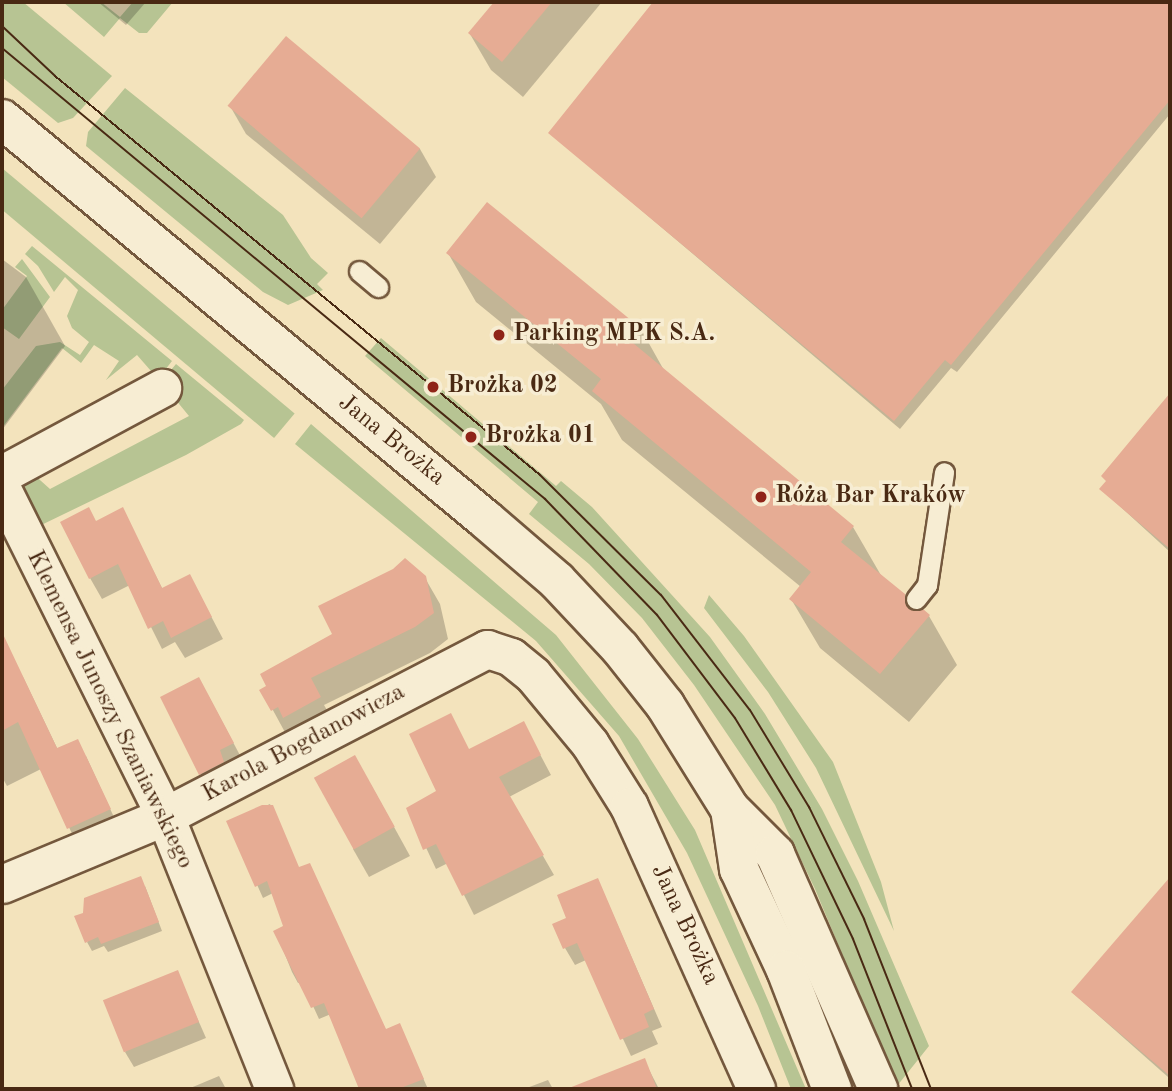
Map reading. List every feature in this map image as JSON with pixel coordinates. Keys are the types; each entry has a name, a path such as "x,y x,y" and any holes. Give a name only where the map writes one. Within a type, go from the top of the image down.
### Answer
{"main road":[{"name":"Jana Brożka","path":"2,118 557,582 620,648 665,705 730,809 775,854 878,1089"},
{"name":"Jana Brożka","path":"730,809 739,869 786,970 832,1089"}],"street":[{"path":"2,474 162,388"},
{"name":"Klemensa Junoszy Szaniawskiego","path":"2,489 165,817 274,1089"},
{"name":"Karola Bogdanowicza","path":"2,884 165,817 487,649"},
{"name":"Jana Brożka","path":"487,649 511,657 533,675 590,744 629,806 755,1089"}],"lane":[{"path":"359,271 378,287"},
{"path":"916,599 927,585 944,472"}],"green space":[{"path":"2,2 23,2 112,76 73,118 58,123 2,77"},
{"path":"63,2 101,2 120,17 133,2 173,2 147,33 139,33 120,18 104,37"},
{"path":"125,88 283,215 311,258 328,273 317,284 323,290 288,305 263,292 86,146 88,132"},
{"path":"2,168 295,414 274,438 2,210"},
{"path":"32,246 172,361 158,379 137,355 106,380 119,361 94,345 81,363 62,348 2,428 2,390 36,346 60,342 80,355 89,342 72,328 67,316 78,290 65,277 54,292 38,266 25,254"},
{"path":"22,259 50,297 19,339 2,327 2,310 27,276 15,267"},
{"path":"381,338 556,486 561,481 592,507 710,637 765,714 822,809 858,881 929,1046 897,1086 815,889 775,805 694,685 642,618 589,564 529,514 538,502 365,356"},
{"path":"176,364 244,420 241,424 186,455 33,529 22,491 31,472 50,489 189,416 161,382"},
{"path":"311,424 556,635 638,739 695,830 806,1089 791,1089 758,1006 687,853 619,736 536,641 295,444"},
{"path":"709,595 744,636 833,762 881,882 894,931 816,768 768,692 704,608"}],"building":[{"path":"494,2 552,2 502,62 468,33"},
{"path":"653,2 1170,2 1170,100 951,365 945,360 894,421 548,133"},
{"path":"286,36 420,148 362,218 228,106"},
{"path":"487,202 643,330 633,343 854,526 841,542 905,594 908,608 923,609 930,615 880,674 789,599 811,572 592,391 601,379 446,253"},
{"path":"1170,393 1170,549 1099,489 1106,481 1101,476"},
{"path":"89,507 96,521 123,507 162,588 190,574 212,617 171,638 163,621 148,629 118,564 89,579 60,522"},
{"path":"405,558 426,576 434,613 415,627 311,678 321,697 283,718 278,707 271,711 259,690 266,686 260,674 332,634 318,606 393,569"},
{"path":"2,632 57,748 78,739 111,809 67,829 18,722 2,731"},
{"path":"199,677 234,743 220,750 224,762 199,775 160,697"},
{"path":"451,713 469,749 524,721 541,755 499,777 544,855 462,896 436,844 423,850 406,808 436,791 409,734"},
{"path":"355,755 395,827 354,850 314,778"},
{"path":"262,805 273,805 299,867 310,863 386,1029 400,1023 424,1079 398,1089 359,1089 324,1003 311,1008 273,931 283,926 267,881 255,887 226,821"},
{"path":"141,876 159,922 101,944 98,937 85,943 74,916 83,913 84,898"},
{"path":"1170,877 1170,1076 1071,992"},
{"path":"598,878 654,1009 644,1014 649,1027 620,1040 577,943 563,949 552,924 566,918 557,895"},
{"path":"178,970 199,1022 124,1052 103,1000"},
{"path":"645,1058 657,1089 569,1089 569,1088"}],"tram line":[{"path":"2,26 55,76 540,475 661,595 750,710 809,807 864,919 931,1089"},
{"path":"2,48 545,499 657,615 735,718 791,810 853,939 912,1089"}],"place":[{"name":"Parking MPK S.A.","path":"499,335"},
{"name":"Brożka 02","path":"433,387"},
{"name":"Brożka 01","path":"471,437"},
{"name":"Róża Bar Kraków","path":"761,497"}]}
